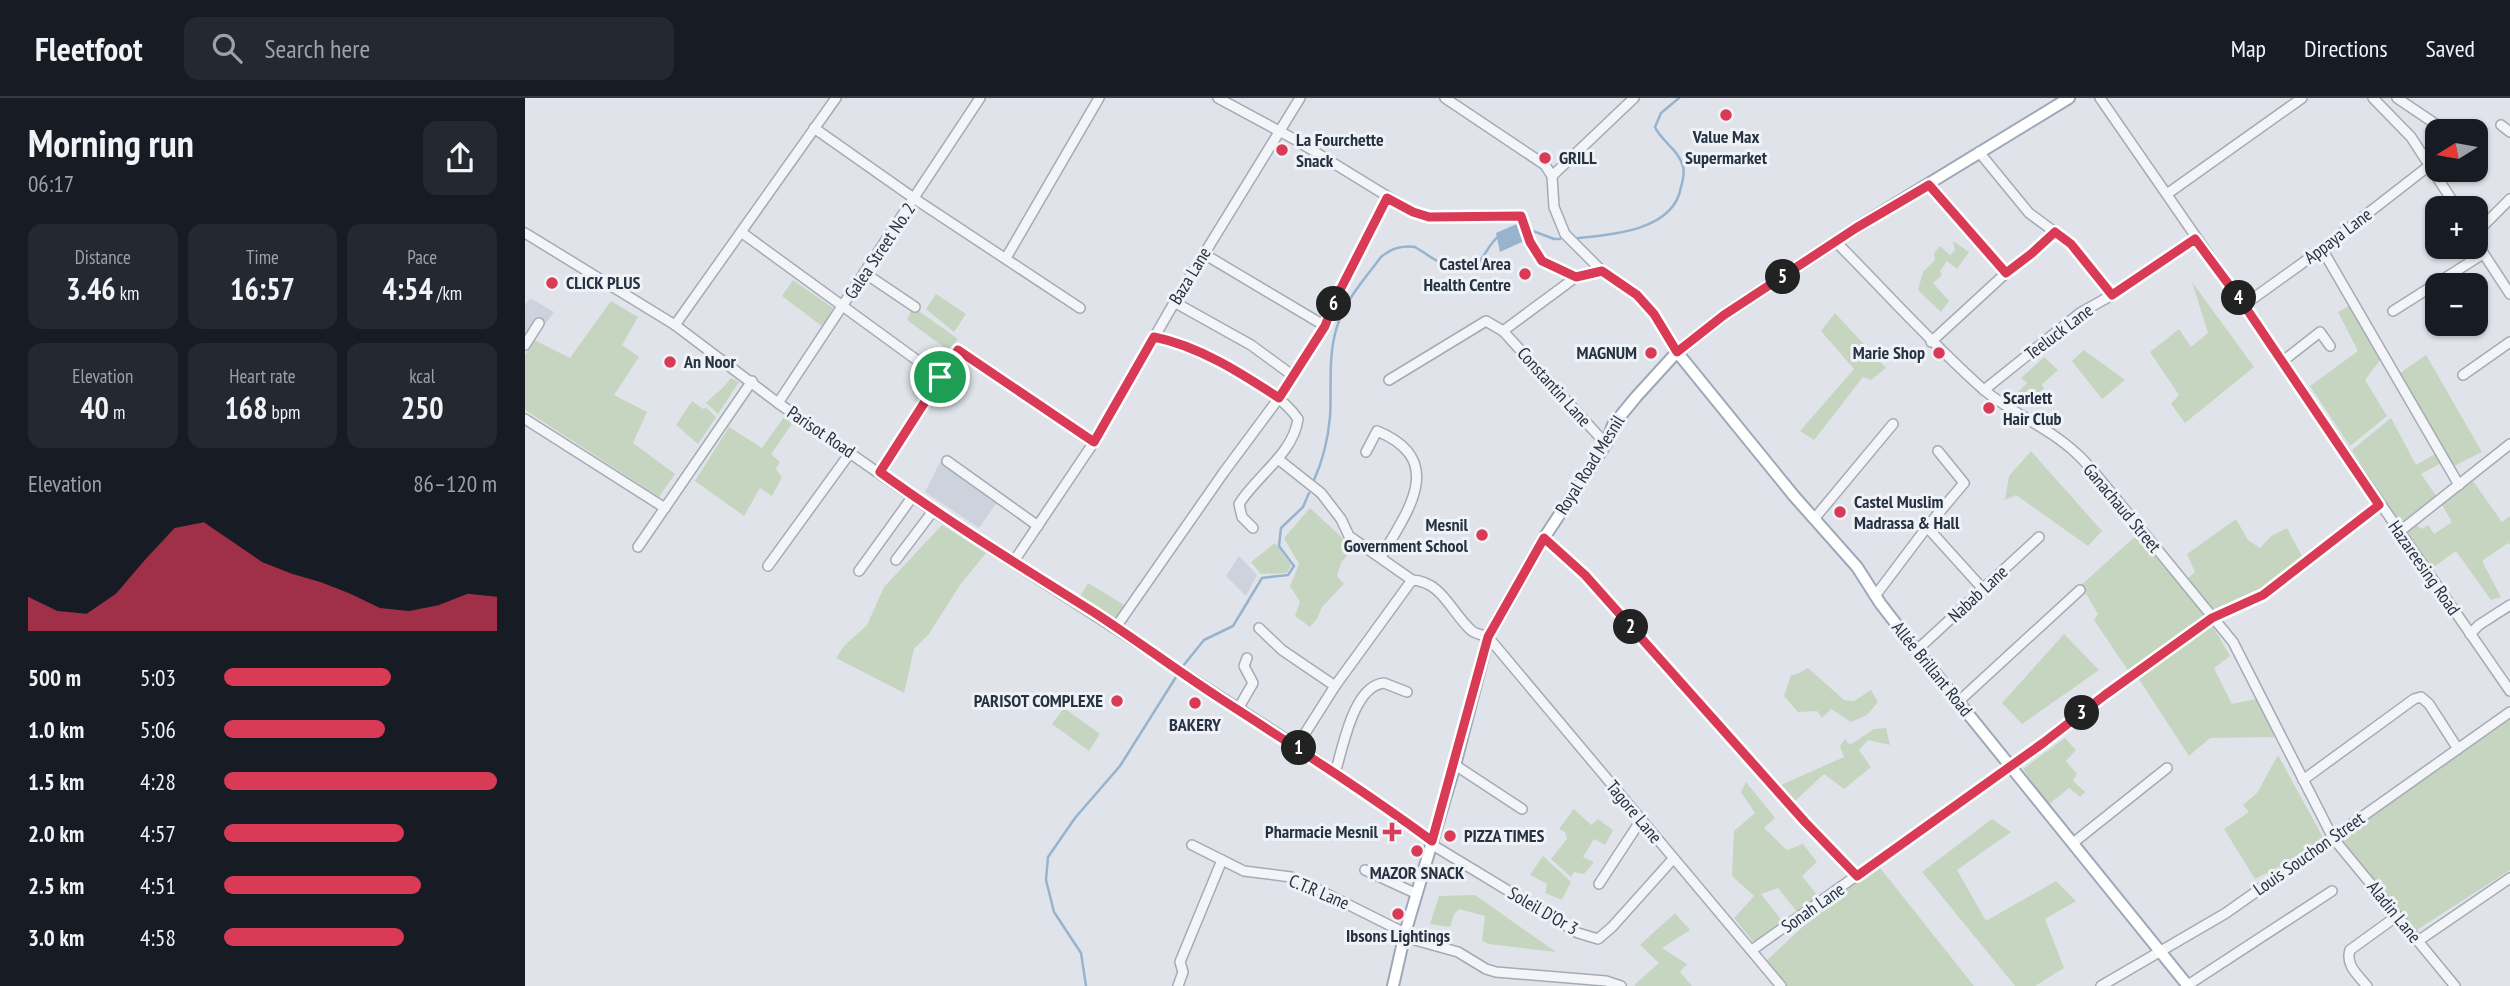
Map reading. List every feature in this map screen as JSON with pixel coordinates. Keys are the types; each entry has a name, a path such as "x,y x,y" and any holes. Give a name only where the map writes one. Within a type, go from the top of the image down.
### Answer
{"main road":[{"name":"Royal Road Mesnil","path":"1392,986 1404,935 1455,765 1488,637 1544,538 1606,444 1613,425 1677,352 1724,315 1979,152 2069,98"},
{"name":"Allée Brillant Road","path":"1677,352 1814,519 1857,567 1875,596 1958,702 2012,765 2188,986"}],"street":[{"path":"675,325 835,98"},
{"name":"Galea Street No. 2","path":"778,403 866,274 980,98"},
{"path":"1006,258 1099,98"},
{"path":"1218,98 1280,131 1413,212 1429,217 1522,216 1530,242 1542,261 1576,277"},
{"name":"Baza Lane","path":"1014,561 1094,442 1174,302 1300,98"},
{"path":"1445,98 1540,160 1552,176 1554,207 1565,234 1602,271 1637,295 1654,314 1677,352"},
{"path":"1552,176 1634,98"},
{"name":"Hazareesing Road","path":"2099,98 2510,691"},
{"path":"2167,194 2302,98"},
{"path":"2397,98 2428,119"},
{"path":"2376,99 2411,137 2425,158"},
{"path":"2501,125 2510,132"},
{"path":"814,128 915,199 1080,308"},
{"name":"Teeluck Lane","path":"1979,152 2029,213 2071,244 2112,295 2080,313 1985,390"},
{"name":"Appaya Lane","path":"2244,305 2322,249 2425,169"},
{"path":"1929,185 2006,273"},
{"path":"1116,627 1279,398 1325,326 1335,300 1387,198"},
{"path":"2488,221 2510,199"},
{"path":"741,232 940,377"},
{"path":"1931,342 2055,232"},
{"name":"Parisot Road","path":"525,233 675,325 778,403 933,511 1297,746 1432,843"},
{"path":"2112,295 2195,239"},
{"name":"Ganachaud Street","path":"1836,242 1918,324 1931,342 1985,390 2011,411 2078,454 2233,642 2333,838"},
{"path":"2322,249 2459,485"},
{"path":"1204,254 1325,326"},
{"path":"2393,311 2475,259"},
{"path":"2487,259 2509,289"},
{"path":"1389,380 1486,321 1503,331 1576,277 1602,271"},
{"path":"866,274 915,307"},
{"path":"1174,302 1251,345 1292,375"},
{"path":"525,345 539,323"},
{"name":"Constantin Lane","path":"1503,331 1606,444"},
{"path":"2283,361 2320,332 2330,346"},
{"path":"1154,337 1175,341 1201,353 1279,398 1298,419 1296,433 1278,459 1249,488 1239,504 1242,517 1253,528"},
{"path":"2463,375 2510,342"},
{"path":"880,472 958,350 1094,442"},
{"path":"638,547 752,382"},
{"path":"525,419 665,508"},
{"path":"1814,519 1893,424"},
{"path":"1366,452 1377,431 1405,449 1416,467 1417,490 1411,508 1381,557"},
{"path":"2399,531 2510,444"},
{"path":"1875,596 1964,483 1938,451"},
{"path":"768,566 850,453"},
{"name":"Tagore Lane","path":"1278,459 1321,493 1341,519 1349,536 1412,580 1421,580 1434,589 1448,600 1473,632 1488,637 1781,986"},
{"path":"947,461 1038,526"},
{"path":"859,571 913,496"},
{"name":"Sonah Lane","path":"1752,950 2043,743 2212,618 2263,595 2379,505"},
{"path":"896,560 933,511"},
{"path":"1927,527 1983,589"},
{"name":"Nabab Lane","path":"1917,650 2039,537"},
{"path":"1544,538 1585,575 1805,822 1857,876"},
{"path":"1297,746 1335,686 1412,580"},
{"path":"1958,702 2080,590"},
{"path":"2470,634 2510,605"},
{"path":"1259,628 1282,650 1335,686"},
{"path":"1238,709 1253,683 1244,666 1247,658"},
{"path":"1335,773 1355,712 1369,689 1384,683 1407,692"},
{"path":"2303,780 2414,699 2421,697 2429,704 2458,749"},
{"name":"Louis Souchon Street","path":"2101,986 2226,913 2510,712"},
{"path":"1455,765 1522,809"},
{"path":"2073,842 2167,768"},
{"path":"1599,884 1641,820"},
{"name":"Aladin Lane","path":"2333,838 2455,986"},
{"name":"Soleil D'Or 3","path":"1432,843 1578,933 1598,939 1673,859"},
{"name":"C.T.R Lane","path":"1192,845 1244,871 1299,880 1404,935 1458,952 1486,969 1606,981 1621,986"},
{"path":"1178,986 1184,972 1180,962 1222,860"},
{"path":"1365,870 1417,894"},
{"path":"2418,941 2510,878"},
{"path":"2188,986 2332,891"},
{"path":"2367,986 2350,964 2350,950 2397,916"}],"shaded area":[{"path":"530,298 554,312 525,352 525,305"},
{"path":"940,462 1000,498 979,528 925,492"},
{"path":"1239,556 1257,575 1246,596 1226,576"}],"green space":[{"path":"1953,241 1969,252 1957,269 1947,261 1940,271 1942,275 1933,283 1949,301 1941,312 1918,290 1923,272 1935,260 1934,253 1940,246 1950,255 1955,250"},
{"path":"793,280 833,308 823,327 782,296"},
{"path":"2192,282 2254,367 2185,423 2171,404 2179,395 2150,352 2179,329 2191,347 2208,333"},
{"path":"936,294 966,314 954,332 926,309"},
{"path":"611,301 638,317 622,345 639,357 614,395 647,412 633,443 675,474 659,497 525,410 525,355 534,340 570,358"},
{"path":"2349,306 2381,359 2365,380 2387,416 2350,446 2310,386 2358,351 2338,312"},
{"path":"913,307 958,339 948,350 907,320"},
{"path":"1835,313 1886,368 1871,380 1863,377 1814,440 1800,431 1854,369 1821,331"},
{"path":"2084,350 2125,380 2102,399 2072,361"},
{"path":"2426,355 2482,452 2454,466 2400,373"},
{"path":"2044,357 2058,370 2042,384 2044,389 2036,398 2028,390 2021,398 2014,396 2027,383 2021,378"},
{"path":"731,378 739,382 718,414 706,403"},
{"path":"692,401 703,409 706,407 716,417 698,444 676,425"},
{"path":"784,417 792,424 771,454 780,462 776,469 782,477 772,496 760,488 744,516 695,481 729,427 762,448"},
{"path":"2391,418 2416,465 2437,453 2445,461 2421,474 2439,500 2401,525 2352,450"},
{"path":"2031,451 2102,531 2088,546 2016,495 2005,500 2009,476"},
{"path":"2473,481 2502,522 2510,516 2510,545 2508,543 2482,561 2501,597 2491,600 2456,551 2431,569 2406,531 2416,525 2422,529 2428,525 2434,534 2452,522 2442,505"},
{"path":"1310,508 1353,548 1341,563 1337,576 1344,584 1322,607 1310,627 1295,616 1300,602 1290,586 1299,564 1284,538"},
{"path":"2236,519 2248,540 2260,548 2271,536 2287,528 2303,558 2264,591 2215,613 2187,579 2195,572 2187,554"},
{"path":"942,525 986,553 960,585 929,634 914,649 904,693 836,658 844,646 867,625 884,587"},
{"path":"2137,535 2209,620 2230,656 2214,668 2232,704 2256,699 2275,737 2210,738 2189,756 2135,673 2192,631 2129,672 2094,620 2098,614 2081,585"},
{"path":"1275,543 1291,565 1287,573 1261,574 1251,562"},
{"path":"1088,583 1126,606 1116,625 1079,598"},
{"path":"2064,634 2099,670 2022,724 2002,703"},
{"path":"1808,668 1844,700 1854,701 1871,690 1878,702 1867,715 1851,722 1831,709 1822,718 1817,711 1798,712 1784,696 1791,675"},
{"path":"1064,708 1100,734 1089,751 1052,724"},
{"path":"2510,715 2510,870 2412,933 2340,838"},
{"path":"1886,728 1890,745 1868,740 1859,750 1871,767 1844,789 1824,774 1795,801 1781,785 1844,757 1840,746 1845,739 1850,745 1874,729"},
{"path":"2065,738 2076,750 2066,761 2077,774 2073,781 2085,792 2080,797 2069,788 2048,805 2023,769"},
{"path":"2278,755 2326,843 2255,879 2224,829 2249,812 2243,805 2257,793"},
{"path":"1746,782 1775,818 1764,828 1787,850 1803,844 1817,862 1802,876 1818,896 1797,912 1778,888 1761,894 1783,922 1755,944 1734,918 1754,896 1732,876 1734,831 1755,813 1741,792"},
{"path":"1574,809 1591,825 1598,819 1613,830 1605,845 1594,839 1583,857 1594,862 1584,874 1574,872 1571,877 1551,859 1567,839 1565,832 1559,829"},
{"path":"1992,819 2011,832 1957,870 1986,921 2056,881 2076,901 2045,919 2064,968 2035,986 2015,986 1922,872"},
{"path":"1543,856 1571,882 1562,900 1545,893 1547,884 1530,875"},
{"path":"1877,864 1974,986 1781,986 1763,964 1856,877"},
{"path":"1475,895 1556,952 1482,941 1485,916 1459,909 1454,914 1450,927 1430,924 1439,896"},
{"path":"1675,913 1690,930 1662,948 1687,964 1680,972 1692,986 1634,985 1659,963 1640,945"}],"water":[{"path":"1519,223 1524,241 1500,252 1496,233"}],"waterway":[{"path":"1578,238 1640,228 1667,213 1676,201 1683,179 1683,166 1655,127 1661,113 1679,98"},
{"path":"1533,231 1560,239"},
{"path":"1314,480 1329,425 1331,357 1335,333 1347,304 1363,280 1381,257 1397,248 1405,247 1415,247 1452,268 1468,270 1478,263 1499,236"},
{"path":"1183,666 1204,640 1233,626 1262,578 1288,575 1294,566 1279,546 1281,528 1303,507 1309,493"},
{"path":"1086,986 1081,953 1054,912 1046,880 1048,857 1075,818 1120,766 1176,677"}],"place":[{"name":"Value Max Supermarket","path":"1726,115"},
{"name":"La Fourchette Snack","path":"1282,150"},
{"name":"GRILL","path":"1545,158"},
{"name":"Castel Area Health Centre","path":"1525,274"},
{"name":"CLICK PLUS","path":"552,283"},
{"name":"MAGNUM","path":"1651,353"},
{"name":"Marie Shop","path":"1939,353"},
{"name":"An Noor","path":"670,362"},
{"name":"Scarlett Hair Club","path":"1989,408"},
{"name":"Castel Muslim Madrassa & Hall","path":"1840,512"},
{"name":"Mesnil Government School","path":"1482,535"},
{"name":"PARISOT COMPLEXE","path":"1117,701"},
{"name":"BAKERY","path":"1195,703"},
{"name":"Pharmacie Mesnil","path":"1392,832"},
{"name":"PIZZA TIMES","path":"1450,836"},
{"name":"MAZOR SNACK","path":"1417,851"},
{"name":"Ibsons Lightings","path":"1398,914"}],"route":[{"path":"1929,185 2006,273 2055,232 2071,244 2112,295 2195,239 2244,305 2379,505 2263,595 2212,618 1857,876 1805,822 1585,575 1544,538 1488,637 1432,841 1297,746 933,511 880,472 940,377 958,350 1094,442 1154,337 1175,341 1201,353 1279,398 1325,326 1353,262 1387,198 1429,217 1521,216 1530,242 1542,261 1576,277 1602,271 1637,295 1654,314 1677,352 1724,315 1856,228 1929,185"}]}
